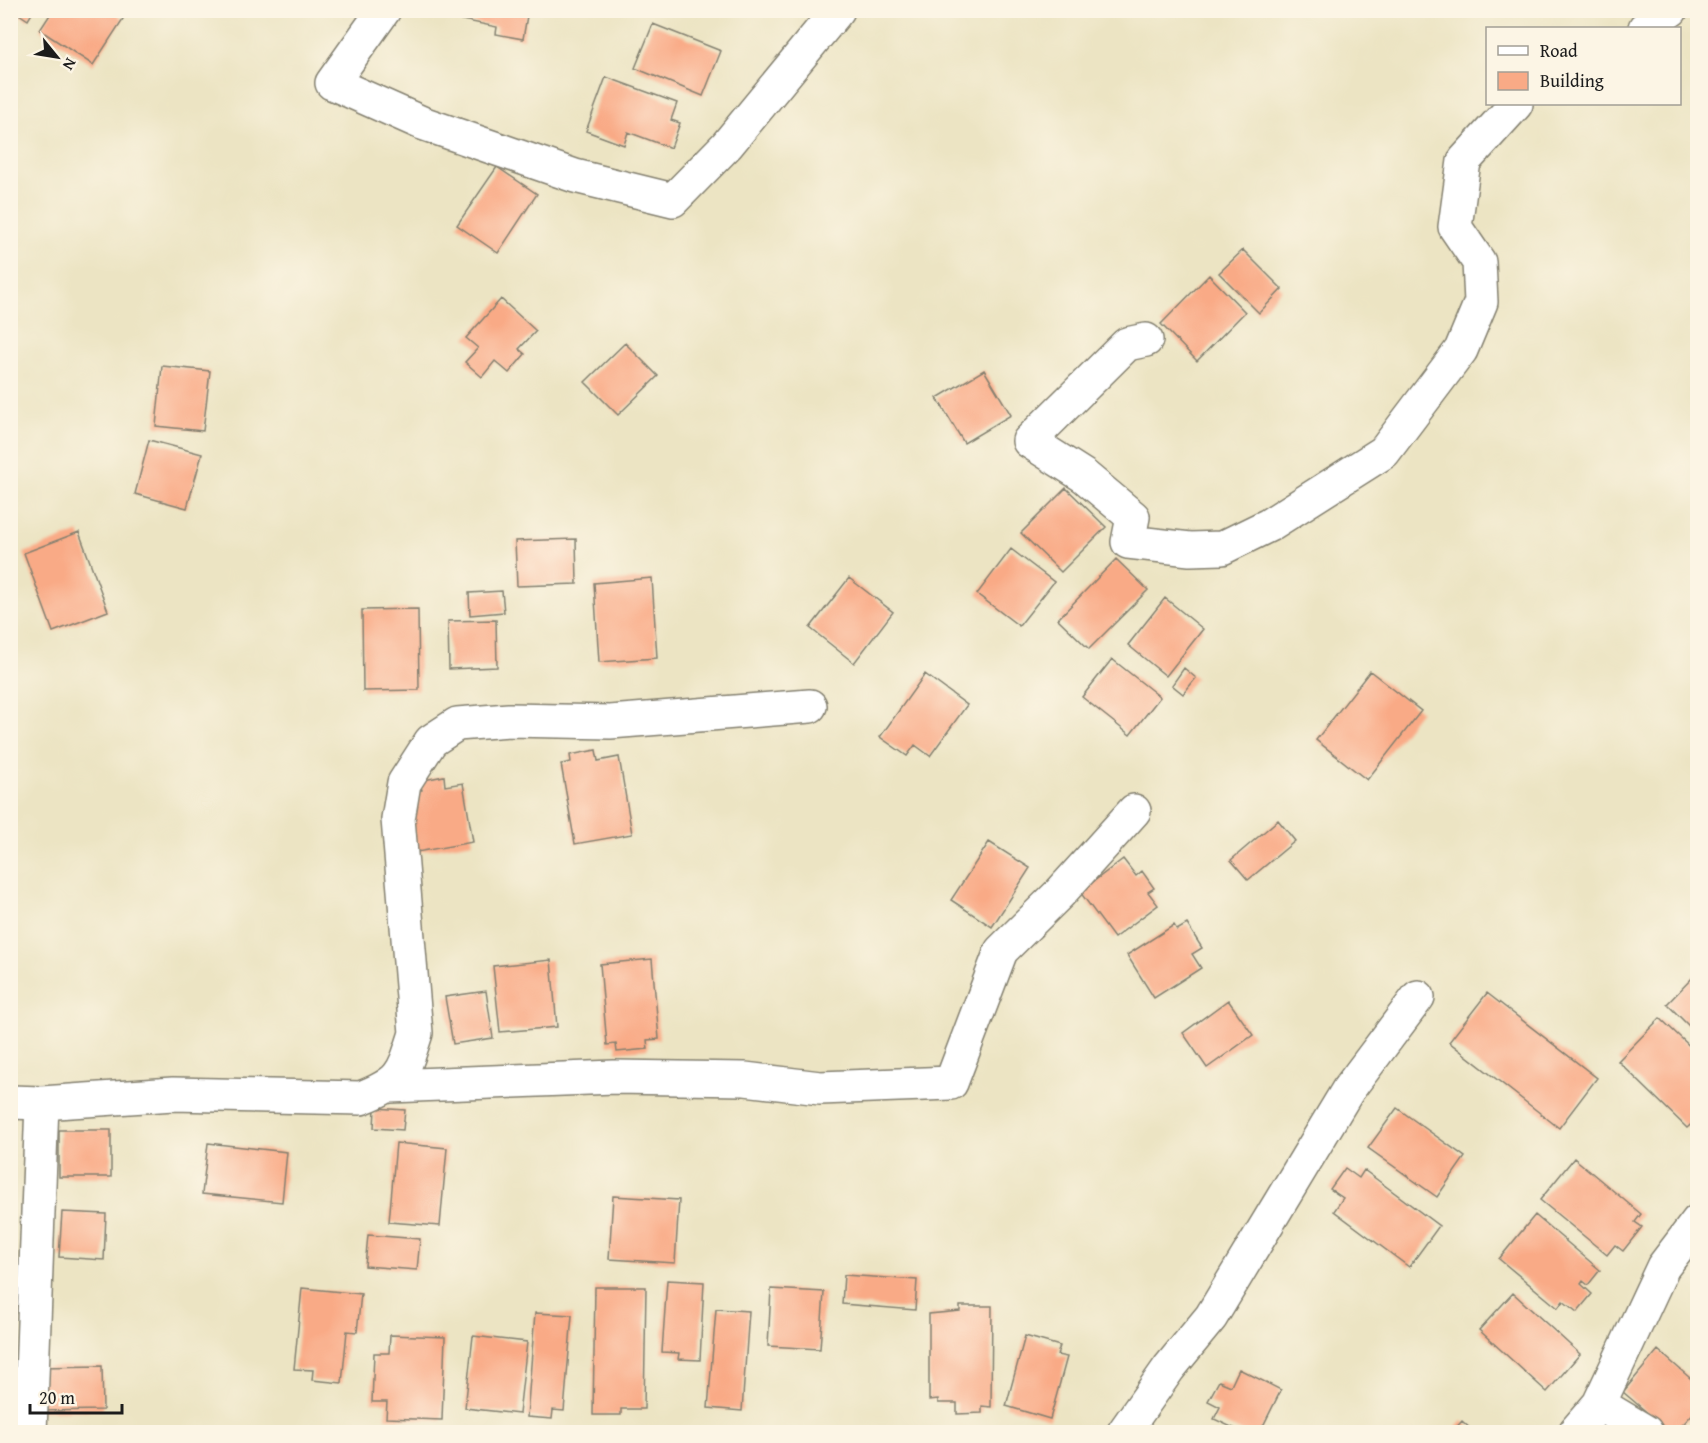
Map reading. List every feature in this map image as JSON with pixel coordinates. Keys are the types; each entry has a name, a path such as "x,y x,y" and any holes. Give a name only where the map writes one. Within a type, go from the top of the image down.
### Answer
{"street":[{"path":"384,10 332,83 422,123 575,176 673,200 728,145 838,10"},
{"path":"1646,27 1671,10"},
{"path":"1146,340 1127,344 1029,441 1084,476 1133,517 1128,542 1190,549 1222,548 1269,525 1312,498 1384,452 1461,350 1481,302 1479,262 1455,227 1464,161 1515,105"},
{"path":"390,1086 406,1064 416,1034 398,819 404,783 431,741 457,724 509,720 610,722 810,706"},
{"path":"30,1432 26,1103 173,1094 361,1098 390,1086 614,1077 745,1079 820,1088 951,1083 1001,951 1060,893 1134,811"},
{"path":"1124,1432 1169,1368 1211,1317 1348,1090 1418,997"},
{"path":"1575,1432 1599,1404 1663,1267 1698,1221"},
{"path":"1599,1404 1646,1432"}],"building":[{"path":"13,10 34,10 28,20"},
{"path":"53,10 111,10 123,19 93,65 40,30"},
{"path":"454,10 528,10 523,39 496,34 497,27 452,18"},
{"path":"653,24 721,51 703,96 635,68"},
{"path":"606,77 677,103 671,120 680,123 671,148 628,132 624,145 586,131"},
{"path":"497,167 537,194 498,253 457,225"},
{"path":"1243,250 1282,289 1259,313 1219,273"},
{"path":"1209,275 1245,312 1197,361 1161,324"},
{"path":"501,299 536,331 519,349 525,354 509,373 495,361 482,377 465,362 478,348 466,338"},
{"path":"625,343 658,376 618,415 585,382"},
{"path":"162,366 210,371 203,431 156,426"},
{"path":"984,370 1011,415 964,443 937,398"},
{"path":"149,440 202,454 187,508 135,494"},
{"path":"1066,488 1106,527 1061,572 1021,533"},
{"path":"79,532 108,611 53,632 24,553"},
{"path":"576,539 577,584 517,586 515,541"},
{"path":"1011,549 1054,582 1019,626 977,594"},
{"path":"1116,559 1148,590 1089,649 1058,619"},
{"path":"652,578 657,658 599,662 594,583"},
{"path":"849,578 893,612 854,663 810,628"},
{"path":"502,591 504,612 470,615 469,593"},
{"path":"1165,598 1203,629 1166,676 1128,645"},
{"path":"418,609 419,690 363,691 362,610"},
{"path":"496,620 497,667 449,669 448,621"},
{"path":"1112,659 1160,697 1130,735 1082,697"},
{"path":"1184,668 1196,678 1183,694 1172,685"},
{"path":"1370,671 1421,711 1367,780 1316,740"},
{"path":"925,674 967,705 930,756 915,745 907,756 880,737"},
{"path":"596,750 598,761 619,757 632,834 575,844 561,764 571,762 570,755"},
{"path":"444,776 445,786 463,783 473,842 417,852 406,793 422,790 419,781"},
{"path":"1278,820 1295,841 1248,880 1231,860"},
{"path":"989,842 1030,868 992,927 951,900"},
{"path":"1123,859 1136,876 1142,871 1154,888 1148,892 1158,905 1114,938 1080,892"},
{"path":"1187,924 1202,948 1192,954 1201,968 1154,998 1127,955 1174,925 1177,930"},
{"path":"652,959 659,1039 647,1040 648,1049 617,1052 616,1044 607,1045 600,964"},
{"path":"551,960 557,1027 500,1032 493,966"},
{"path":"1696,974 1698,976 1698,1035 1667,1004"},
{"path":"486,991 493,1038 453,1044 445,997"},
{"path":"1487,993 1597,1078 1559,1128 1449,1042"},
{"path":"1228,1000 1253,1035 1207,1068 1183,1033"},
{"path":"1660,1018 1698,1054 1698,1118 1687,1128 1618,1061"},
{"path":"375,1108 405,1110 403,1130 374,1128"},
{"path":"1397,1108 1465,1157 1437,1197 1368,1148"},
{"path":"59,1130 111,1130 111,1177 59,1177"},
{"path":"208,1143 287,1152 282,1202 202,1194"},
{"path":"396,1143 447,1148 440,1226 389,1222"},
{"path":"1574,1158 1641,1214 1635,1222 1642,1227 1623,1251 1615,1245 1607,1255 1540,1200"},
{"path":"1345,1168 1359,1178 1364,1170 1439,1226 1409,1267 1334,1211 1343,1198 1330,1189"},
{"path":"613,1196 679,1200 675,1263 609,1259"},
{"path":"62,1212 106,1214 104,1260 59,1257"},
{"path":"1535,1215 1600,1270 1588,1285 1583,1281 1581,1284 1592,1294 1577,1312 1563,1301 1558,1308 1499,1259"},
{"path":"368,1235 420,1239 417,1270 365,1266"},
{"path":"844,1275 917,1280 915,1310 842,1304"},
{"path":"667,1280 704,1282 700,1360 678,1359 679,1353 662,1352"},
{"path":"595,1287 646,1287 644,1409 621,1409 621,1415 593,1415"},
{"path":"302,1288 361,1294 357,1332 347,1331 342,1383 312,1380 313,1370 294,1369"},
{"path":"771,1289 824,1292 820,1349 768,1346"},
{"path":"1513,1293 1580,1354 1547,1392 1479,1330"},
{"path":"960,1306 992,1306 991,1407 982,1406 982,1413 957,1414 957,1403 938,1403 938,1399 929,1400 929,1314 960,1311"},
{"path":"716,1309 749,1311 742,1411 708,1408"},
{"path":"535,1313 572,1315 564,1411 553,1410 552,1419 527,1417"},
{"path":"390,1335 445,1337 442,1420 386,1418 387,1402 372,1402 374,1353 389,1353"},
{"path":"473,1336 527,1342 519,1414 465,1408"},
{"path":"1025,1336 1060,1346 1057,1355 1067,1357 1050,1419 1006,1406"},
{"path":"1658,1350 1698,1385 1698,1408 1676,1432 1670,1432 1623,1392"},
{"path":"102,1366 103,1410 41,1411 40,1367"},
{"path":"1239,1369 1281,1390 1260,1432 1242,1432 1214,1419 1220,1407 1208,1401 1219,1381 1231,1386"},
{"path":"1462,1421 1474,1432 1452,1432"}]}
